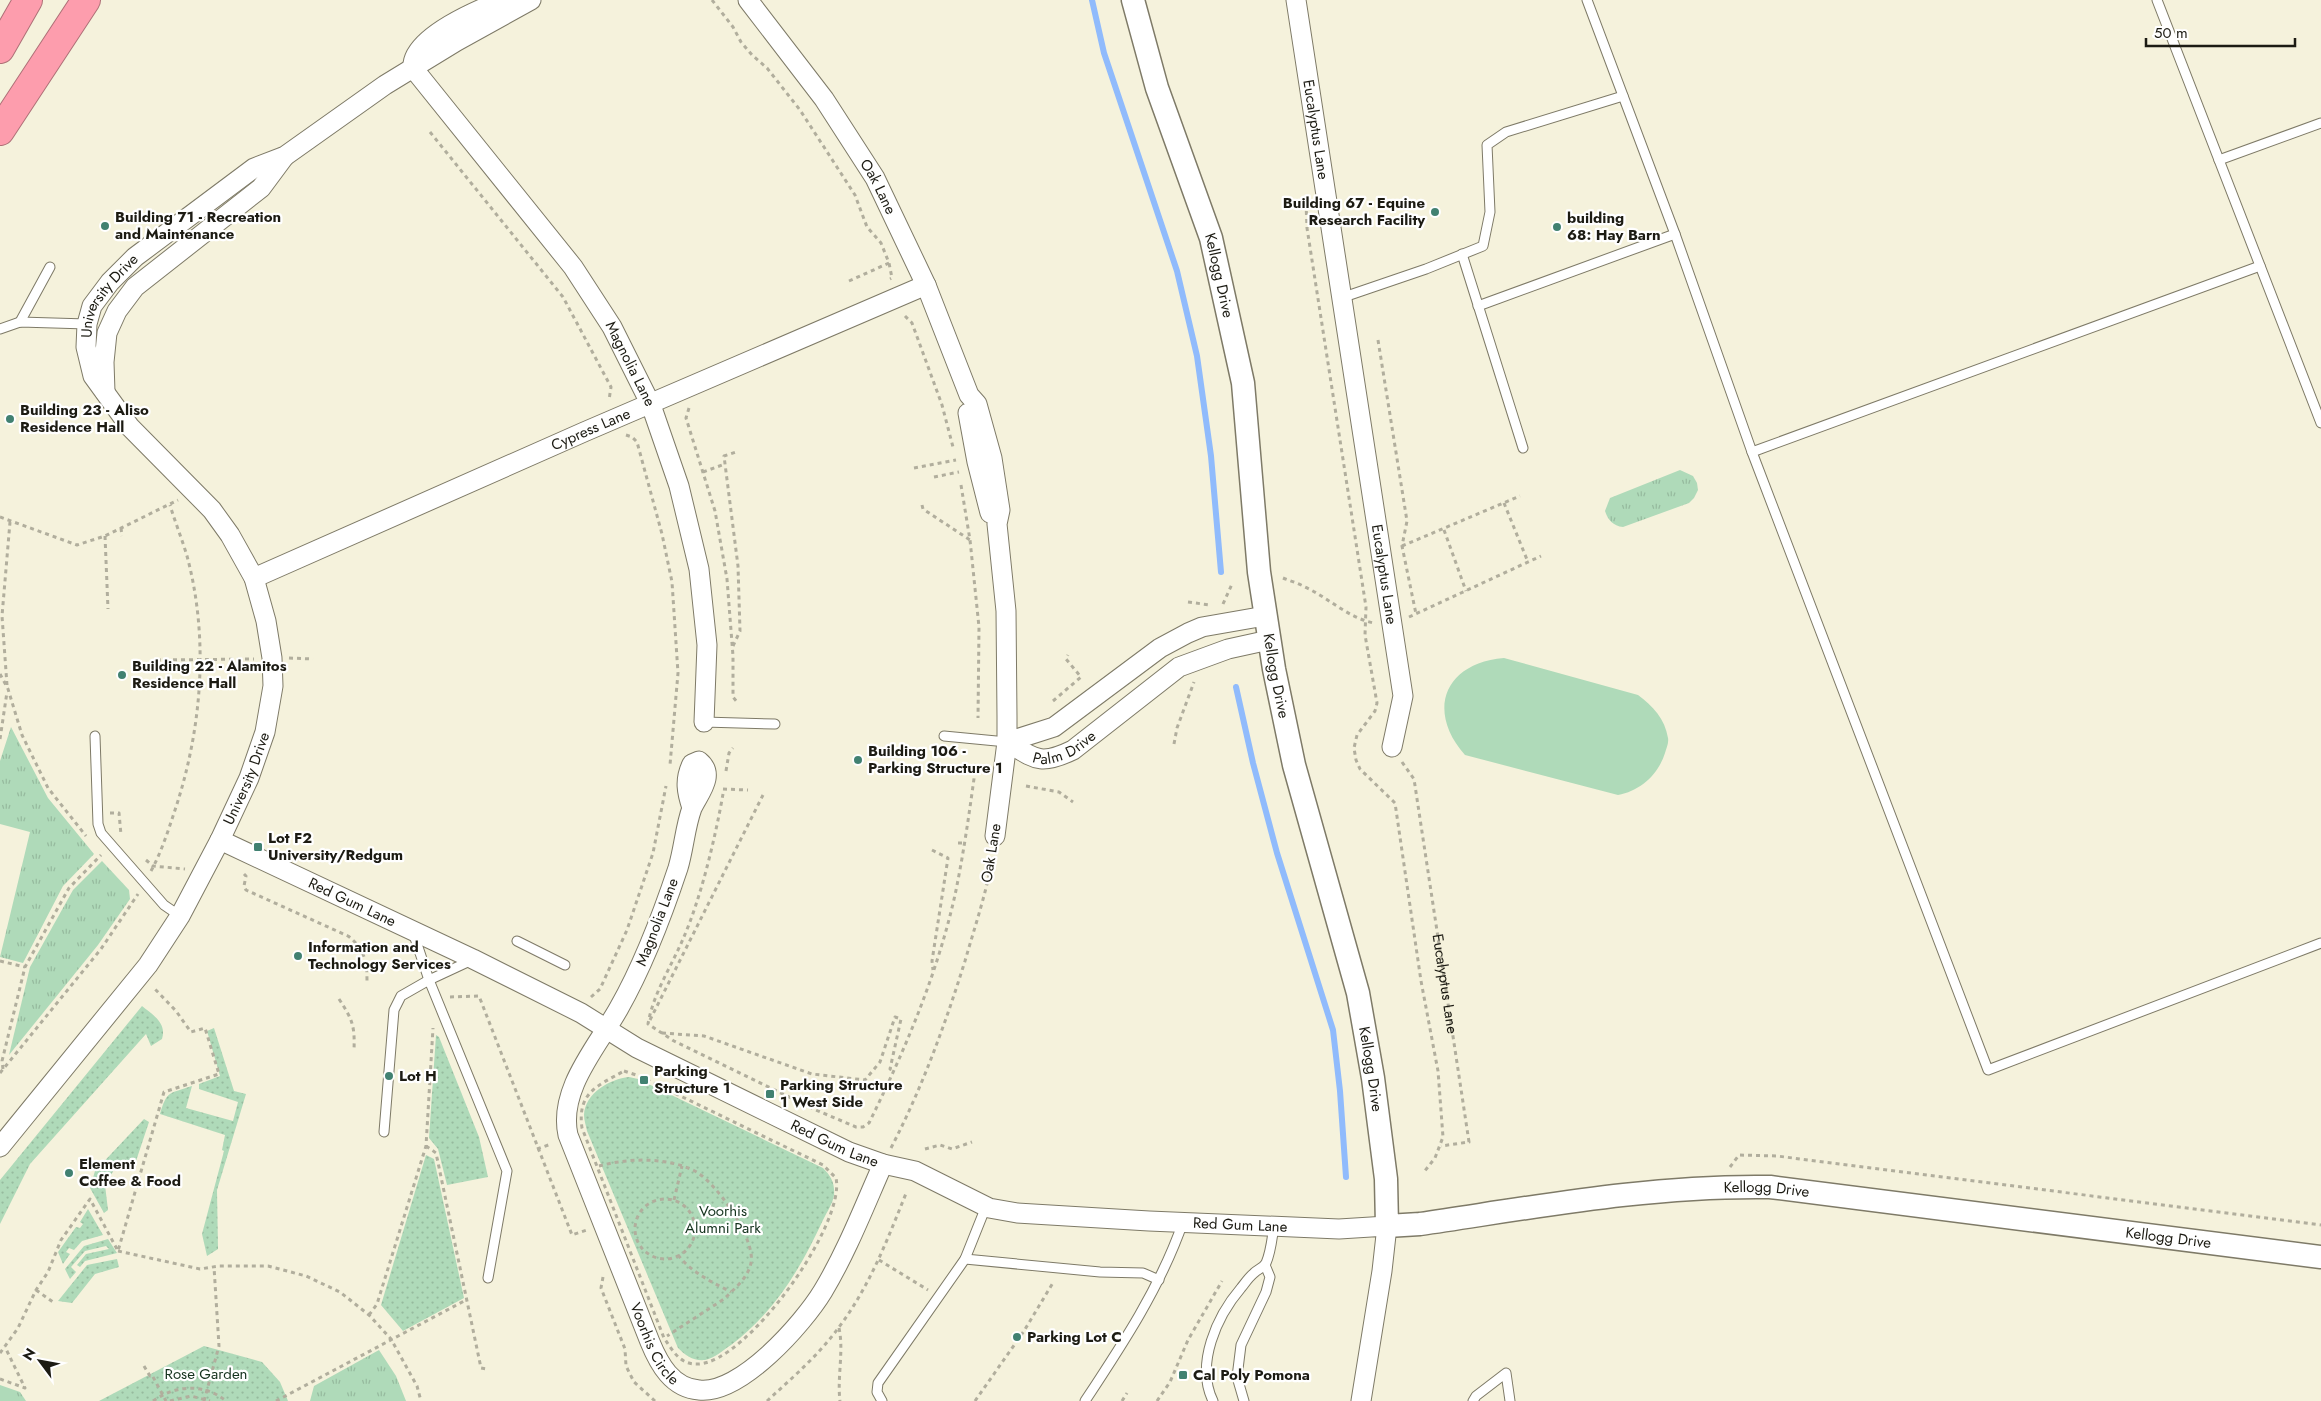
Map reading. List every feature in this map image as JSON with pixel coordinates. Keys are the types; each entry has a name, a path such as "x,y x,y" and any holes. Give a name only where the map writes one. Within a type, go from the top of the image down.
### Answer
{"highway":[{"path":"0,49 28,0"},
{"path":"0,131 86,0"}],"street":[{"path":"413,68 412,61 419,48 430,38 481,9 503,0"},
{"name":"University Drive","path":"0,1147 148,965 180,916 220,840 249,778 265,732 273,686 272,658 266,621 254,578 230,535 212,510 130,427 93,376 86,347 86,324 92,306 110,282 135,257 254,168 285,156 413,68 531,0"},
{"name":"Oak Lane","path":"748,0 824,98 875,178 926,285 969,396 967,410 977,462 988,510 997,524 1006,611 1007,742 995,836"},
{"name":"Kellogg Drive","path":"1133,0 1157,88 1211,238 1243,383 1259,572 1269,640 1294,765 1358,994 1373,1078 1386,1179 1387,1226 1420,1224 1671,1189 1717,1186 1770,1187 2321,1256"},
{"name":"Eucalyptus Lane","path":"1296,0 1404,696 1392,747"},
{"name":"Magnolia Lane","path":"413,68 573,268 612,327 651,405 679,486 699,569 707,644 704,722"},
{"name":"University Drive","path":"106,393 104,362 107,332 117,311 135,287 260,188 285,156"},
{"name":"Cypress Lane","path":"254,578 584,432 651,405 926,285"},
{"name":"Palm Drive","path":"1007,742 1054,727 1160,648 1188,633 1202,628 1265,616"},
{"name":"Palm Drive","path":"1007,742 1037,760 1057,758 1073,750 1179,667 1228,649 1269,640"},
{"name":"Magnolia Lane","path":"607,1030 624,1000 653,937 678,866 692,808"},
{"name":"Red Gum Lane","path":"220,840 473,959 581,1014 637,1048 849,1152 883,1164 915,1171 989,1208 1034,1214 1183,1222 1339,1229 1387,1226"},
{"name":"Voorhis Circle","path":"607,1030 570,1096 565,1122 568,1135 657,1360 671,1377 690,1388 700,1391 713,1389 737,1378 751,1369 791,1334 822,1292 852,1235 883,1164"},
{"path":"1361,1401 1382,1271 1387,1226"}],"lane":[{"path":"1587,0 1675,234 1752,452 1988,1070 2321,943"},
{"path":"2157,0 2321,423"},
{"path":"1341,298 1417,272 1483,246 1490,212 1487,145 1506,132 1623,96"},
{"path":"2219,160 2321,123"},
{"path":"1478,306 1675,234"},
{"path":"1462,254 1523,448"},
{"path":"1752,452 2260,266"},
{"path":"20,322 50,267"},
{"path":"0,329 20,322 86,324"},
{"path":"704,722 775,724"},
{"path":"95,736 97,813 101,833 164,905 180,916"},
{"path":"944,736 1007,742"},
{"path":"413,932 436,998 507,1171 488,1278"},
{"path":"517,940 564,965"},
{"path":"384,1132 394,1010 401,996 473,959"},
{"path":"882,1401 877,1392 878,1383 940,1297 965,1258 983,1214 989,1208"},
{"path":"1085,1401 1159,1280 1173,1252 1183,1222"},
{"path":"1213,1401 1206,1373 1210,1346 1222,1316 1238,1292 1254,1273 1265,1265 1271,1248 1274,1226"},
{"path":"965,1258 1100,1272 1143,1272 1159,1280"},
{"path":"1244,1401 1237,1377 1239,1355 1248,1326 1266,1292 1270,1277 1265,1265"},
{"path":"1473,1401 1476,1396 1506,1373 1510,1401"}],"path":[{"path":"712,0 733,27 741,42 767,68 800,110 855,195 867,227 881,243 889,263 892,278 886,283"},
{"path":"430,132 564,297 611,387 610,398 604,406"},
{"path":"1306,202 1307,228 1366,607 1365,635 1377,703 1375,711 1357,735 1354,748 1360,769 1395,803 1421,981 1438,1071 1443,1136 1441,1146 1435,1158 1424,1172"},
{"path":"849,281 889,263"},
{"path":"901,317 906,316 912,324 942,405 959,472 970,540 979,627 978,718"},
{"path":"1378,340 1407,521 1402,546 1416,614"},
{"path":"697,404 689,408 686,418 715,511 727,579 733,646 733,697 738,702"},
{"path":"623,434 632,437 637,442 662,534 672,582 678,673 669,772"},
{"path":"733,646 740,631 738,566 724,456 736,452"},
{"path":"914,468 956,460"},
{"path":"704,472 725,464"},
{"path":"934,477 959,472"},
{"path":"0,517 77,544 105,536 179,500 173,493"},
{"path":"1402,546 1444,530 1520,496"},
{"path":"1504,502 1528,562"},
{"path":"0,1073 101,948 144,883 153,866 187,773 200,691 200,660 193,587 187,556 170,505"},
{"path":"922,505 923,509 970,540"},
{"path":"0,739 8,689 2,616 10,522"},
{"path":"121,528 122,536"},
{"path":"1444,530 1466,591"},
{"path":"105,536 108,609"},
{"path":"1406,618 1541,556"},
{"path":"1283,578 1306,587 1345,612 1365,621 1380,624"},
{"path":"1188,602 1223,605 1232,584"},
{"path":"1048,706 1081,677 1066,659 1068,655"},
{"path":"156,660 257,658"},
{"path":"286,658 313,659"},
{"path":"0,674 8,689 22,735 48,788 90,841"},
{"path":"1174,744 1177,728 1197,675"},
{"name":"Eucalyptus Lane","path":"1392,747 1414,779 1470,1142 1441,1146"},
{"path":"648,1024 656,998 684,937 705,870 719,818 729,753 733,748"},
{"path":"648,1024 661,1033 816,1110 856,1127 863,1127 869,1123 895,1071 933,973 954,897 965,843 976,764"},
{"path":"591,997 600,989 628,930 653,853 667,781"},
{"path":"1026,786 1059,792 1073,802"},
{"path":"724,789 748,790"},
{"path":"648,1024 763,795"},
{"path":"97,813 119,813 121,837 126,842"},
{"name":"Oak Lane","path":"883,1164 930,1064 954,995 977,922 995,836"},
{"path":"958,843 965,843"},
{"path":"95,848 107,862"},
{"path":"932,850 948,858 932,961 933,973"},
{"path":"3,1069 2,1061 25,967 69,888 101,855"},
{"path":"141,857 153,866 190,869"},
{"path":"239,872 246,876 244,886 246,890 348,936 358,944 367,965 368,981"},
{"path":"131,888 137,894"},
{"path":"0,961 25,967"},
{"path":"118,1251 164,1092 219,1074 205,1028 191,1032 176,1011 154,988 156,982"},
{"path":"436,998 479,996 572,1235 587,1230 590,1238"},
{"path":"339,999 352,1019 355,1030 354,1050"},
{"path":"369,1315 377,1304 426,1146 433,1023 445,1018"},
{"path":"661,1033 670,1032 704,1036 812,1074 866,1080 880,1062 895,1018 902,1019 890,1069 895,1071"},
{"path":"624,1071 639,1076 823,1165 836,1178 837,1199 809,1259 793,1285 755,1328 728,1351 711,1361 698,1364 687,1363 676,1357 664,1338 582,1128 580,1116 582,1105 589,1094 596,1087 624,1071"},
{"path":"925,1149 940,1145 952,1149 972,1142"},
{"path":"426,1146 436,1153 481,1368 487,1369"},
{"path":"1717,1186 1739,1155 1777,1156 2321,1225"},
{"path":"597,1167 619,1161 633,1160 668,1162 704,1176 742,1227 752,1251 751,1264 745,1278 724,1299 664,1338"},
{"path":"674,1200 682,1166"},
{"path":"767,1401 806,1366 839,1328 880,1260 907,1191"},
{"path":"0,1352 18,1328 36,1290 48,1272 61,1240 90,1199 118,1251 200,1269 214,1266 268,1266 306,1276 340,1292 369,1315 391,1340 417,1386 421,1401"},
{"path":"665,1199 674,1200 690,1212 695,1231 692,1241 678,1255 661,1258 646,1252 636,1237 637,1218 648,1204 665,1199"},
{"path":"678,1255 686,1265 699,1275 731,1292"},
{"path":"880,1260 940,1297"},
{"path":"204,1400 219,1346 214,1266"},
{"path":"974,1401 1024,1331 1062,1268"},
{"path":"604,1274 601,1288 625,1349 626,1366 634,1382 655,1401"},
{"path":"1157,1401 1170,1382 1188,1340 1222,1281"},
{"path":"36,1290 53,1302"},
{"path":"276,1401 466,1300"},
{"path":"839,1328 841,1338 838,1381 840,1401"},
{"path":"0,1379 25,1388 5,1347"},
{"path":"144,1366 150,1376 152,1375 168,1401 191,1396 210,1401"},
{"path":"153,1401 163,1394 176,1389 192,1388 208,1391 226,1401"},
{"path":"1122,1401 1128,1393"}],"green space":[{"path":"1680,470 1693,476 1697,483 1698,490 1689,503 1623,527 1609,520 1605,511 1610,498"},
{"path":"1504,658 1638,695 1653,708 1661,719 1668,738 1662,761 1653,775 1634,790 1618,795 1465,755 1453,738 1446,722 1444,706 1447,692 1455,679 1467,669 1483,662"},
{"path":"11,727 48,798 94,854 63,886 23,963 0,957 30,832 0,824 0,761"},
{"path":"102,861 129,890 130,899 98,945 9,1055 30,967 73,890"},
{"path":"142,1006 161,1024 163,1028 162,1039 151,1046 146,1034 30,1164 0,1224 0,1180"},
{"path":"214,1028 234,1091 246,1094 217,1190 218,1249 207,1256 202,1234 224,1151 222,1150 225,1135 160,1114 170,1094 192,1086 186,1108 233,1121 238,1102 199,1089 199,1084 220,1076 207,1031"},
{"path":"436,1035 439,1037 479,1137 488,1177 447,1185 438,1149 429,1138"},
{"name":"Voorhis Alumni Park","path":"629,1077 638,1079 823,1168 833,1183 834,1195 831,1204 796,1272 785,1288 760,1319 746,1332 719,1354 705,1360 697,1360 690,1357 678,1348 587,1131 584,1115 585,1107 589,1100 600,1088 614,1081"},
{"path":"144,1119 149,1122 136,1161 115,1168 105,1185 108,1210 104,1213 90,1188 95,1171"},
{"path":"426,1155 434,1159 464,1298 403,1331 381,1305"},
{"path":"88,1209 103,1235 82,1241 74,1250 69,1248 66,1252 70,1254 63,1264 58,1252 76,1227 80,1228 83,1224 80,1222"},
{"path":"108,1239 117,1253 85,1261 80,1267 77,1265 86,1254 109,1249 106,1246 85,1251 71,1267 76,1272 70,1279 65,1269 84,1246"},
{"path":"117,1259 119,1267 95,1274 72,1303 58,1301 87,1265"},
{"name":"Rose Garden","path":"204,1346 262,1362 280,1382 288,1401 99,1401"},
{"path":"379,1350 396,1376 406,1401 310,1401 314,1386"},
{"path":"0,1385 20,1392 26,1401 0,1401"}],"waterway":[{"path":"1092,0 1104,53 1177,271 1197,356 1211,456 1221,572"},
{"path":"1236,687 1253,763 1277,853 1333,1030 1340,1091 1346,1177"}],"place":[{"name":"Building 67 - Equine Research Facility","path":"1435,212"},
{"name":"Building 71 - Recreation and Maintenance","path":"105,226"},
{"name":"building 68: Hay Barn","path":"1557,227"},
{"name":"Building 23 - Aliso Residence Hall","path":"10,419"},
{"name":"Building 22 - Alamitos Residence Hall","path":"122,675"},
{"name":"Building 106 - Parking Structure 1","path":"858,760"},
{"name":"Lot F2 University/Redgum","path":"258,847"},
{"name":"Information and Technology Services","path":"298,956"},
{"name":"Lot H","path":"389,1076"},
{"name":"Parking Structure 1","path":"644,1080"},
{"name":"Parking Structure 1 West Side","path":"770,1094"},
{"name":"Element Coffee & Food","path":"69,1173"},
{"name":"Parking Lot C","path":"1017,1337"},
{"name":"Cal Poly Pomona","path":"1183,1375"}]}
